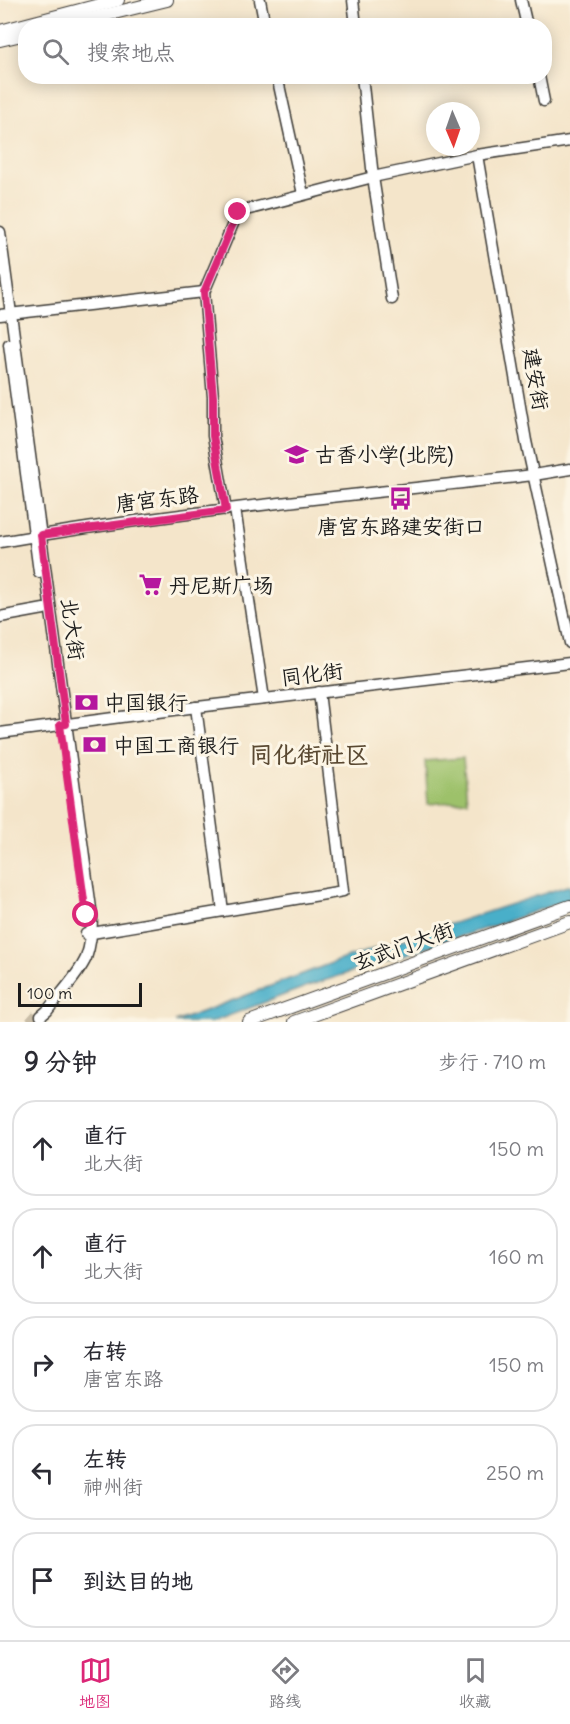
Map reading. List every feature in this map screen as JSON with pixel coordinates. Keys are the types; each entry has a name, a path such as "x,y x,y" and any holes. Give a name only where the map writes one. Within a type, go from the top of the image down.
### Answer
{"main road":[{"path":"42,18 99,2 118,0"},
{"path":"94,18 167,0"},
{"path":"0,30 18,25"},
{"path":"0,40 18,36"},
{"name":"玄武门大街","path":"249,1022 570,906"},
{"name":"玄武门大街","path":"294,1022 570,922"}],"street":[{"path":"260,0 263,18"},
{"path":"353,0 355,18"},
{"path":"521,0 525,18"},
{"path":"279,84 303,194"},
{"path":"363,84 373,177 392,299"},
{"path":"540,84 544,101"},
{"path":"480,155 570,141"},
{"path":"264,699 231,509 213,436 213,397 204,292 238,212 373,177 472,156"},
{"name":"建安街","path":"477,156 526,441 570,643"},
{"name":"北大街","path":"0,232 6,315"},
{"name":"北大街","path":"0,281 63,724 89,934 80,956 39,1015"},
{"path":"6,315 204,292"},
{"name":"唐宫东路","path":"0,542 231,509 570,469"},
{"name":"北大街","path":"37,535 44,609 63,724"},
{"path":"0,617 44,609"},
{"name":"同化街","path":"0,733 196,707 570,663"},
{"path":"89,934 343,891 319,692"},
{"path":"196,707 223,911"}],"green space":[{"path":"463,758 467,801 428,804 425,761"}],"water":[{"path":"570,885 570,899 490,927 311,985 212,1022 175,1022 337,961"}],"tunnel":[{"path":"30,1022 38,1013"}],"place":[{"name":"古香小学(北院)","path":"297,454"},
{"name":"唐宫东路建安街口","path":"401,498"},
{"name":"丹尼斯广场","path":"151,585"},
{"name":"中国银行","path":"86,702"},
{"name":"中国工商银行","path":"95,745"}],"district":[{"name":"同化街社区","path":"309,754"}],"route":[{"path":"86,915 60,725 66,724 41,535 226,510 213,436 213,397 204,292 238,212"}]}
